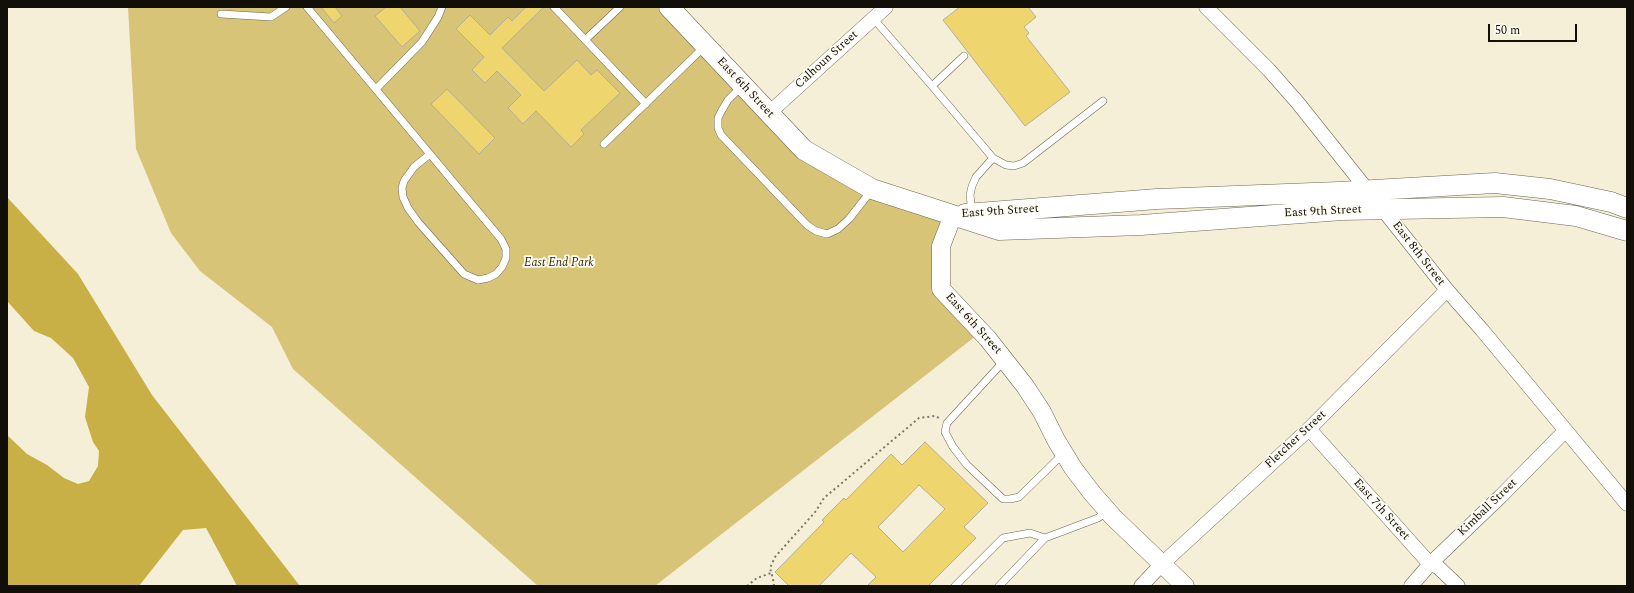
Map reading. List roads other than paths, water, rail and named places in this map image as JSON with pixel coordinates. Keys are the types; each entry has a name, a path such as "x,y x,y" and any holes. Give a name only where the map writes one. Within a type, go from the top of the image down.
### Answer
{"main road":[{"name":"East 6th Street","path":"669,7 804,150 872,189 953,215"},
{"name":"East 9th Street","path":"953,215 1157,199 1495,183 1550,189 1611,202 1627,208"},
{"name":"East 9th Street","path":"953,215 999,230 1141,225 1342,210 1503,207 1576,216 1627,231"}],"street":[{"name":"Calhoun Street","path":"769,113 886,7"},
{"name":"East 8th Street","path":"1207,7 1269,70 1298,103 1369,190 1447,290 1627,504"},
{"name":"East 6th Street","path":"953,215 941,246 941,289 1005,359 1025,386 1042,412 1064,453 1082,481 1108,511 1185,586"},
{"name":"Fletcher Street","path":"1141,586 1162,564 1309,429 1447,290"},
{"name":"East 7th Street","path":"1309,429 1430,564 1438,568 1458,586"},
{"name":"Kimball Street","path":"1411,586 1430,564 1566,431"}],"lane":[{"path":"221,14 271,17 286,7"},
{"path":"307,7 502,239 506,249 506,258 502,267 496,274 488,278 478,280 464,274 418,222 405,202 402,188 407,174 430,154"},
{"path":"376,89 422,42 438,17 442,7"},
{"path":"585,40 620,7"},
{"path":"558,9 585,40 646,104"},
{"path":"873,18 993,158 1006,166 1014,166 1023,163 1103,100"},
{"path":"604,144 706,46"},
{"path":"932,86 964,56"},
{"path":"743,85 728,100 722,110 718,123 721,135 807,225 816,231 827,234 838,229 849,219 872,189"},
{"path":"973,214 970,195 972,186 976,177 993,158"},
{"path":"1005,359 947,423 946,432 953,447 968,465 1003,499 1019,497 1064,453"},
{"path":"999,586 1045,538 1098,518 1108,511"},
{"path":"955,586 1002,538 1030,533 1045,538"}],"park label":[{"name":"East End Park","path":"559,264"}]}
